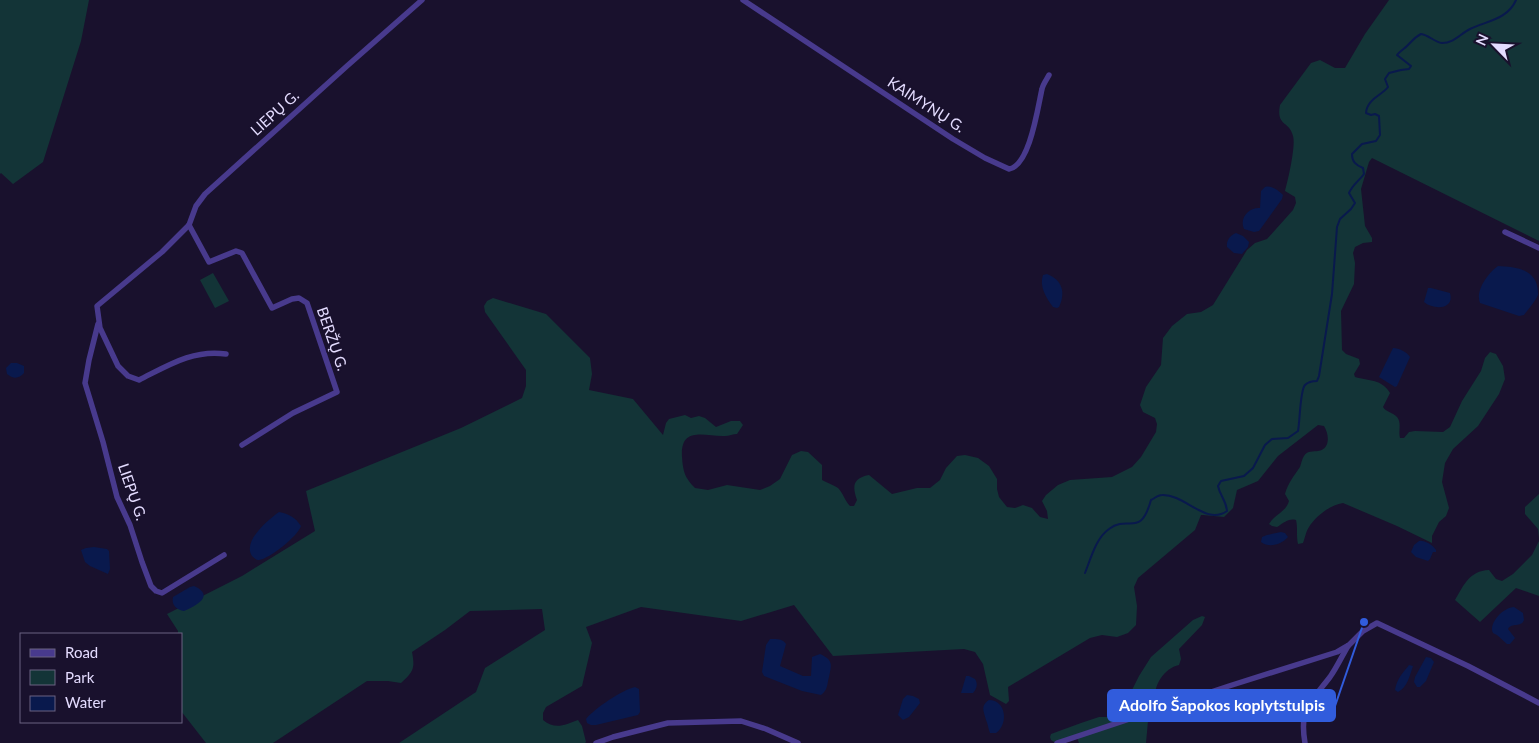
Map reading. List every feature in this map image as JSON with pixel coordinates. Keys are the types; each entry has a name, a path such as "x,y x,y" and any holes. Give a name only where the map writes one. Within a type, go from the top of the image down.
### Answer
{"street":[{"name":"LIEPŲ G.","path":"224,555 162,593 156,591 152,586 130,525 117,497 103,442 85,384 99,322 97,306 162,252 189,225 196,206 205,194 422,0"},
{"name":"KAIMYNŲ G.","path":"743,0 953,139 985,158 1010,169 1019,163 1026,150 1034,128 1042,86 1049,75"},
{"name":"BERŽŲ G.","path":"189,225 209,262 236,251 242,253 272,308 299,298 307,303 336,392 293,413 242,445"},
{"path":"1505,232 1539,248"},
{"path":"99,322 118,366 128,376 139,380 168,364 196,355 215,352 226,354"},
{"path":"1057,743 1337,652 1363,631 1378,623 1539,703"},
{"path":"1305,743 1302,721 1309,703 1331,675 1349,644"},
{"path":"596,743 668,723 741,722 766,729 798,743"}],"green space":[{"path":"0,0 89,0 81,41 43,162 13,184 0,174"},
{"path":"1389,0 1539,0 1539,241 1372,158 1361,189 1365,226 1372,238 1372,242 1363,243 1355,247 1353,253 1355,263 1354,284 1341,311 1342,350 1346,354 1359,359 1360,364 1354,374 1355,377 1375,381 1387,388 1390,393 1383,407 1397,417 1400,424 1400,438 1404,438 1409,432 1415,431 1443,432 1450,427 1462,401 1481,371 1485,358 1490,352 1496,354 1503,366 1505,379 1499,394 1478,426 1453,449 1445,463 1442,482 1449,508 1446,516 1439,522 1432,536 1432,543 1343,503 1328,509 1315,519 1308,529 1303,543 1298,544 1296,520 1288,520 1277,527 1269,524 1288,505 1289,501 1285,494 1286,490 1300,467 1304,456 1309,452 1322,450 1327,444 1326,429 1324,426 1318,425 1278,456 1258,481 1237,490 1233,508 1224,517 1201,515 1195,530 1138,578 1134,587 1137,606 1136,625 1128,633 1117,637 1102,635 1090,638 1008,687 1009,701 1006,704 990,695 983,664 975,652 964,649 833,656 794,605 741,621 641,607 586,627 592,643 582,686 546,707 543,713 543,720 556,726 578,720 582,726 585,743 399,743 476,692 485,668 545,630 542,609 470,611 412,652 412,669 401,683 367,681 273,743 206,743 182,712 182,633 178,633 167,614 242,576 315,531 306,491 461,428 522,398 526,386 526,370 485,312 484,306 487,301 493,298 546,314 590,358 592,374 589,390 633,399 663,435 669,419 685,415 691,418 699,416 705,418 716,427 731,421 740,421 743,425 737,434 725,436 696,435 685,440 682,447 683,467 687,478 695,488 708,490 727,485 760,490 780,479 792,455 801,451 808,452 822,465 822,480 838,488 850,506 854,506 857,500 855,483 864,476 869,475 892,494 917,488 930,488 940,480 946,468 957,456 965,455 978,458 989,466 997,479 999,497 1007,507 1015,508 1023,505 1032,508 1040,517 1048,519 1047,511 1042,501 1058,485 1070,480 1112,477 1132,467 1141,457 1156,432 1157,424 1155,418 1143,412 1140,405 1146,387 1161,365 1163,338 1172,326 1187,314 1201,312 1213,305 1247,250 1255,243 1267,239 1293,210 1296,203 1295,197 1285,191 1294,141 1291,131 1281,120 1280,105 1311,63 1320,60 1335,68 1345,68 1365,34"},
{"path":"213,273 229,301 215,308 200,280"},
{"path":"1539,494 1539,538 1538,529 1525,514 1525,507"},
{"path":"1539,541 1539,596 1516,588 1480,622 1455,600 1464,584 1477,573 1489,570 1496,579 1502,581 1513,574 1532,555"},
{"path":"1202,616 1205,617 1202,625 1179,649 1181,659 1179,665 1164,674 1158,684 1155,701 1161,707 1148,710 1146,743 1079,743 1076,735 1054,742 1051,740 1051,734 1099,717 1110,717 1116,714 1124,706 1151,657 1193,620"}],"water":[{"path":"1265,187 1277,190 1283,195 1282,199 1259,231 1254,232 1244,229 1244,217 1252,209 1260,208 1261,191"},
{"path":"1236,233 1243,236 1249,242 1248,247 1242,254 1234,253 1227,247 1229,238"},
{"path":"1498,266 1518,268 1535,279 1538,295 1524,315 1519,316 1480,303 1479,293 1483,283"},
{"path":"1047,274 1056,280 1061,287 1061,302 1057,308 1053,307 1050,303 1043,288 1043,275"},
{"path":"1428,288 1450,293 1451,299 1449,303 1442,307 1428,305 1424,302"},
{"path":"1393,348 1407,353 1410,357 1395,387 1379,377"},
{"path":"11,363 24,366 24,373 16,378 7,374 6,368"},
{"path":"279,512 292,516 301,526 289,541 276,551 264,559 256,559 252,556 250,550 254,537 263,525"},
{"path":"1281,532 1285,533 1288,537 1282,542 1268,545 1261,542 1262,537"},
{"path":"1419,541 1428,543 1436,550 1428,561 1416,557 1411,552 1414,545"},
{"path":"94,547 109,551 110,569 108,574 85,562 81,550"},
{"path":"194,586 203,593 203,597 198,604 184,611 179,610 174,605 173,597"},
{"path":"1514,607 1523,613 1524,620 1521,624 1508,629 1515,638 1510,644 1507,644 1493,633 1492,629 1498,616"},
{"path":"770,639 781,640 786,644 780,666 803,676 811,676 812,657 820,654 829,660 831,669 827,687 821,695 802,691 764,676 762,672 766,645"},
{"path":"1426,657 1431,658 1434,662 1426,681 1420,687 1417,687 1414,682 1415,677"},
{"path":"1409,665 1413,666 1409,677 1404,688 1398,692 1395,690 1397,682"},
{"path":"966,676 976,681 977,686 973,693 961,693"},
{"path":"635,687 639,689 640,712 638,715 596,725 587,723 586,719 602,705"},
{"path":"907,695 919,699 920,703 909,717 903,720 898,715 903,699"},
{"path":"989,700 999,704 1004,713 1003,724 996,733 990,733 984,711 984,704"}],"waterway":[{"path":"1085,573 1094,549 1104,533 1116,525 1133,524 1143,519 1151,500 1158,496 1171,496 1211,515 1219,515 1227,511 1218,486 1221,481 1244,476 1253,468 1265,445 1272,439 1288,438 1298,431 1303,388 1308,383 1317,381 1319,376 1332,294 1337,227 1340,219 1355,203 1349,193 1364,174 1363,168 1356,164 1352,154 1362,144 1376,141 1380,135 1379,116 1366,113 1369,104 1388,87 1385,79 1389,73 1409,69 1411,66 1397,55 1417,36 1421,34 1442,43 1450,42 1470,29 1496,19 1508,11 1516,0"}],"place":[{"name":"Adolfo Šapokos koplytstulpis","path":"1364,622"}]}
